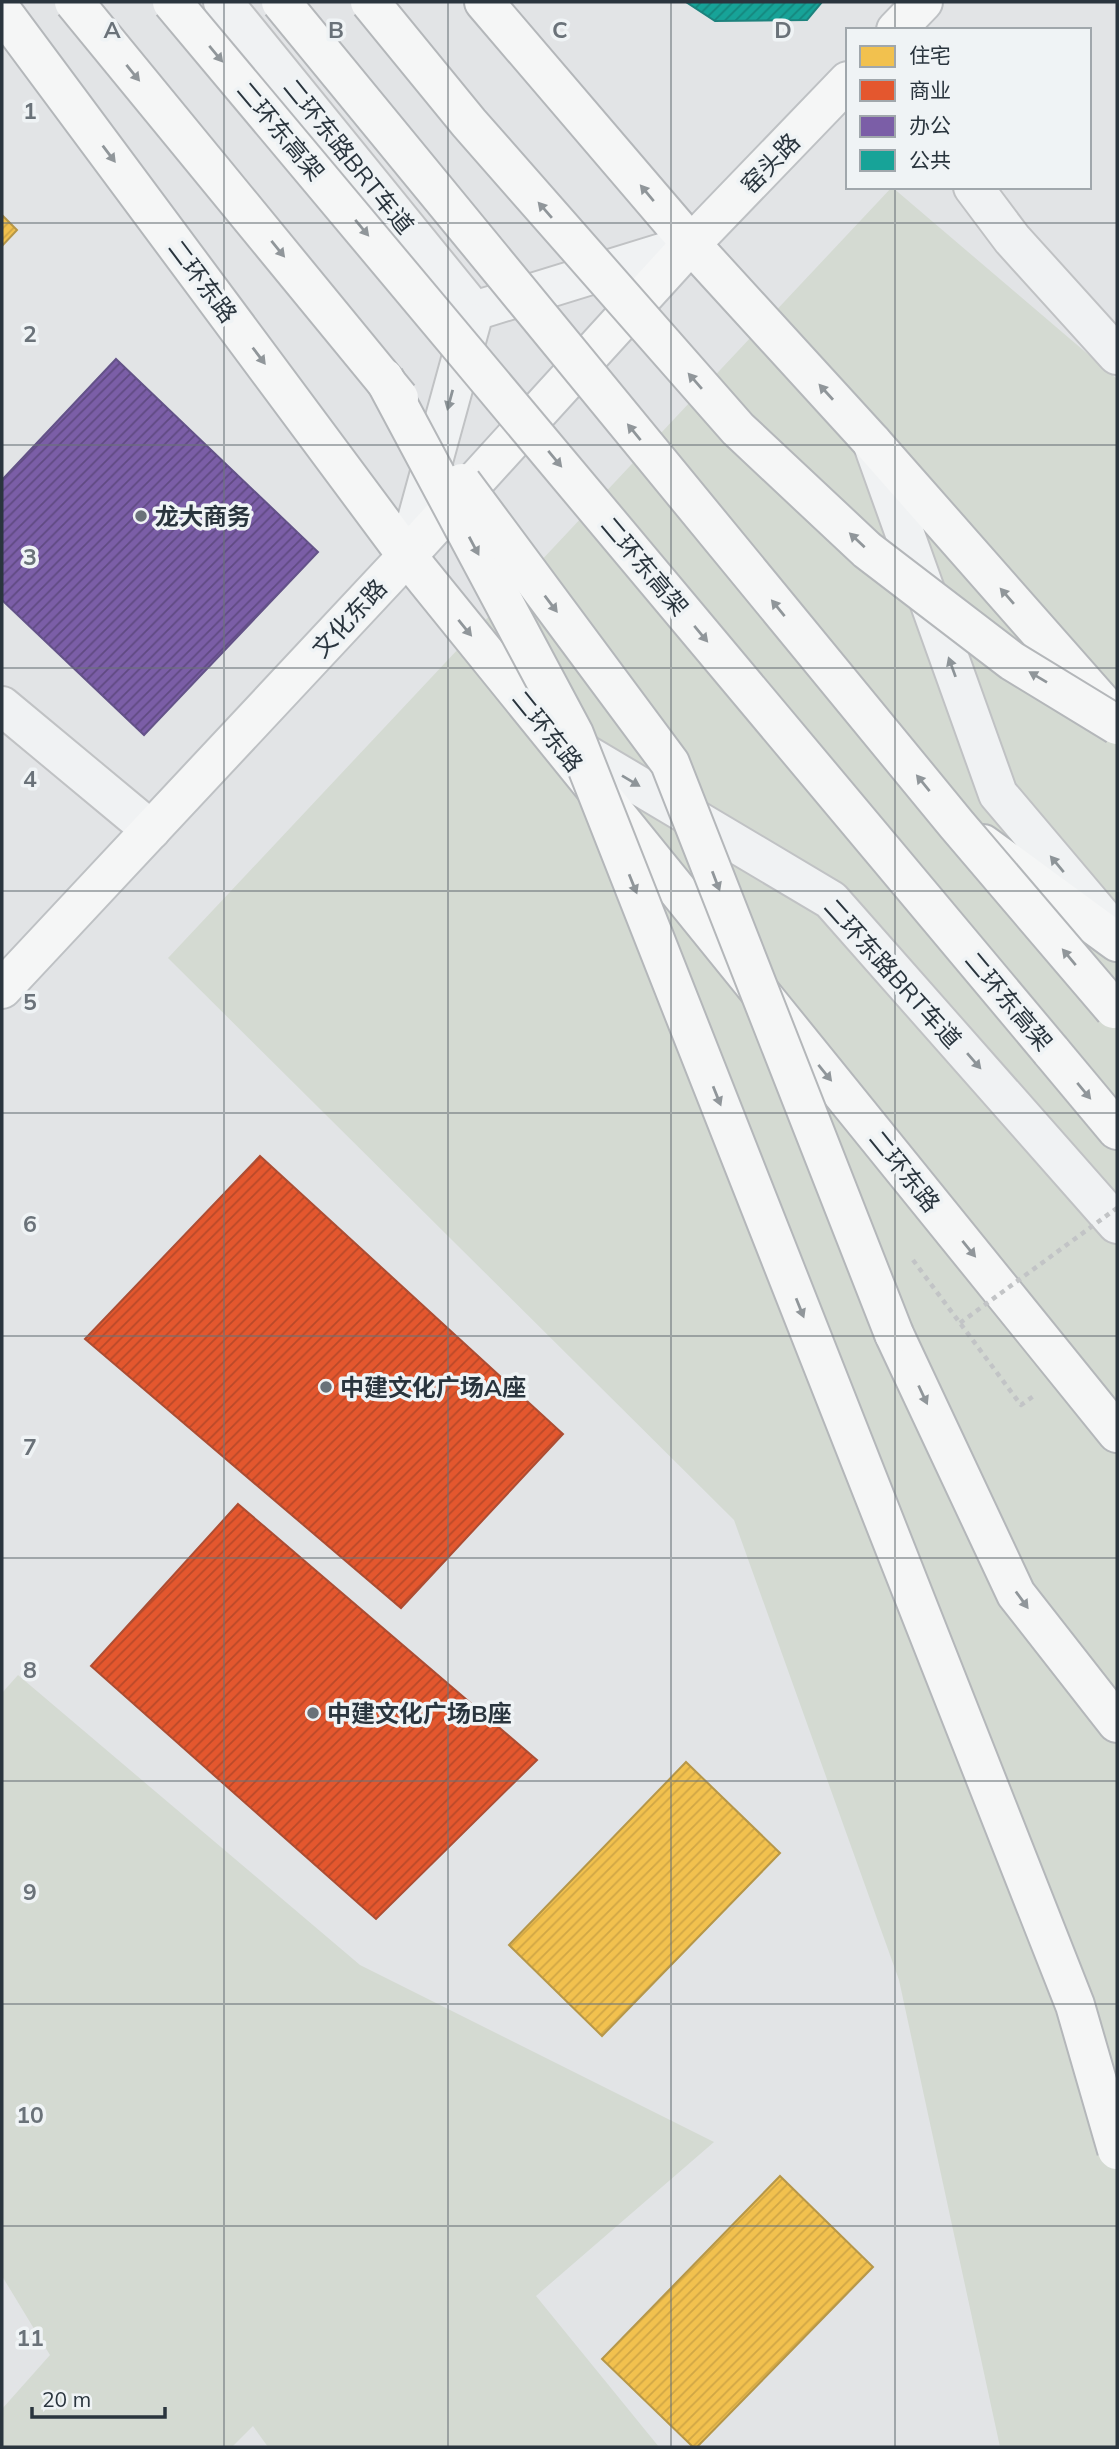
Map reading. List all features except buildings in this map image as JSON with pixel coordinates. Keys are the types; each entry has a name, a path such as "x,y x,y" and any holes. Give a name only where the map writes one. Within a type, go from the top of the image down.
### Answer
{"main road":[{"path":"74,2 384,378 670,763 900,1346 1016,1594 1117,1723"},
{"name":"二环东高架","path":"172,2 1117,1130"},
{"path":"281,2 957,825 1117,1014"},
{"path":"370,2 469,123 738,429 867,550 1012,661 1117,723"},
{"path":"484,2 691,244 872,442 1117,723"},
{"path":"898,28 923,2"},
{"name":"二环东路","path":"2,11 407,556 1117,1433"},
{"name":"窑头路","path":"691,244 846,82"},
{"name":"文化东路","path":"2,989 407,556 691,244"},
{"path":"384,378 574,734 1075,2005 1117,2150"},
{"path":"957,825 1117,942"}],"street":[{"name":"二环东路BRT车道","path":"223,2 474,310"},
{"path":"974,189 1012,239 1117,355"},
{"path":"407,556 474,310 691,244"},
{"path":"872,442 998,794 1117,935"},
{"path":"2,706 151,830"},
{"name":"二环东路BRT车道","path":"551,734 831,900 1117,1224"}],"path":[{"path":"960,1323 1117,1208"},
{"path":"907,1252 1021,1405"}],"shaded area":[{"path":"890,189 894,189 1117,379 1117,2447 1000,2447 899,1980 734,1520 168,958"},
{"path":"18,1675 360,1965 714,2142 536,2296 659,2447 268,2447 253,2426 232,2447 2,2447 2,2409 50,2355 2,2276 2,1693"}],"place":[{"name":"龙大商务","path":"141,516"},
{"name":"中建文化广场A座","path":"326,1387"},
{"name":"中建文化广场B座","path":"313,1713"}]}
